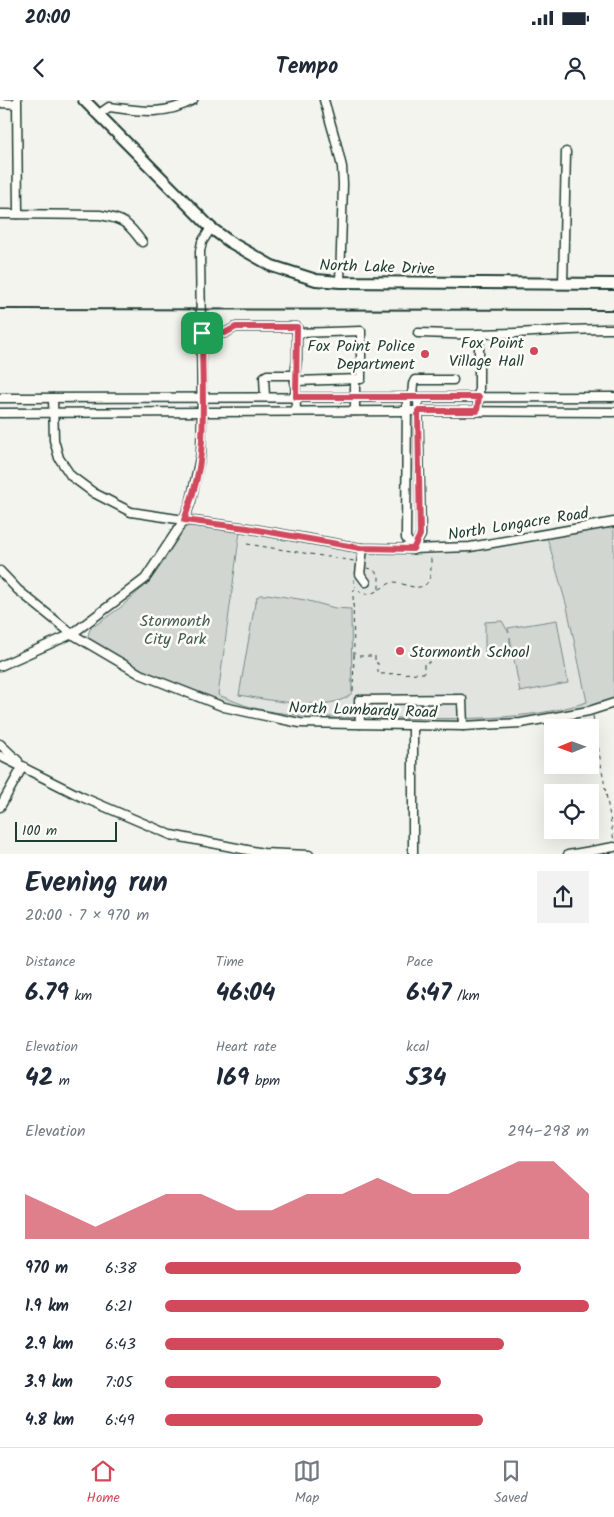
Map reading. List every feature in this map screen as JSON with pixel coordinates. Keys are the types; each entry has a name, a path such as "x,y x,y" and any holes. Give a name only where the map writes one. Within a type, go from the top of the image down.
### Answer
{"main road":[{"name":"North Lake Drive","path":"84,100 211,228 230,242 272,266 316,280 340,282 614,284"}],"street":[{"path":"99,114 109,107 153,112 170,109 192,100"},
{"path":"324,100 342,167 340,282"},
{"path":"0,103 16,102 18,214"},
{"path":"563,284 566,152"},
{"path":"0,214 100,215 112,217 126,222 142,242"},
{"path":"0,666 72,634 146,579 184,520 191,501 201,454 202,333 200,251 202,242 211,228"},
{"path":"202,333 225,333 236,327 297,327 296,411"},
{"path":"418,333 479,334 614,328"},
{"path":"265,397 264,377 267,375 295,378 361,379 361,331 297,333"},
{"path":"477,411 479,397 479,334"},
{"path":"355,379 355,411"},
{"path":"413,549 406,538 407,411 412,396 413,384 416,380 454,380"},
{"path":"412,396 418,411 420,535 413,549"},
{"path":"450,396 450,411"},
{"path":"0,398 614,397"},
{"name":"North Longacre Road","path":"53,398 54,440 59,458 71,476 94,493 131,512 247,528 363,548 470,547 614,522"},
{"path":"0,413 296,411 614,412"},
{"path":"363,548 360,574 366,582"},
{"name":"North Lombardy Road","path":"0,571 18,590 72,634 140,674 224,707 300,723 463,726 521,723 592,710 614,703"},
{"path":"360,724 359,700 462,699 463,726"},
{"path":"413,726 413,854"},
{"path":"0,744 23,766"},
{"path":"0,756 82,797 171,835 263,853 309,854"},
{"path":"0,807 23,766"},
{"path":"568,854 614,848"}],"path":[{"path":"247,544 356,562"},
{"path":"355,573 354,585 362,594 367,595 393,582 418,587 423,586 431,577 430,548"},
{"path":"367,568 372,569 379,575 379,590"},
{"path":"353,691 354,591 356,588"},
{"path":"354,656 375,656 375,663 378,663 378,674 424,673 424,663 429,663 429,647"},
{"path":"592,710 614,842"}],"shaded area":[{"name":"Stormonth School","path":"240,530 348,550 383,554 437,555 547,537 567,607 587,702 511,717 472,719 419,718 316,716 285,713 254,708 218,695 241,534"}],"green space":[{"name":"Stormonth City Park","path":"194,524 240,530 218,695 254,708 308,716 446,719 517,716 541,713 587,702 567,607 547,537 614,527 614,700 582,709 521,720 476,722 336,722 284,717 226,704 202,696 146,673 90,641 88,635 90,629 121,607 149,582 162,564 182,529"},
{"path":"267,594 305,600 335,608 351,609 352,693 343,699 330,703 315,704 281,702 239,695 255,603 257,597"},
{"path":"557,620 568,683 520,692 510,637 510,655 507,659 485,659 485,622 502,621 509,633 508,628"}],"railway":[{"path":"0,309 614,310"}],"place":[{"name":"Fox Point Village Hall","path":"534,351"},
{"name":"Fox Point Police Department","path":"425,354"},
{"name":"Stormonth School","path":"400,651"}],"route":[{"path":"236,327 297,327 296,397 479,397 477,411 418,411 420,535 413,549 360,548 247,528 184,520 191,501 201,454 202,333 225,333 236,327"}]}
